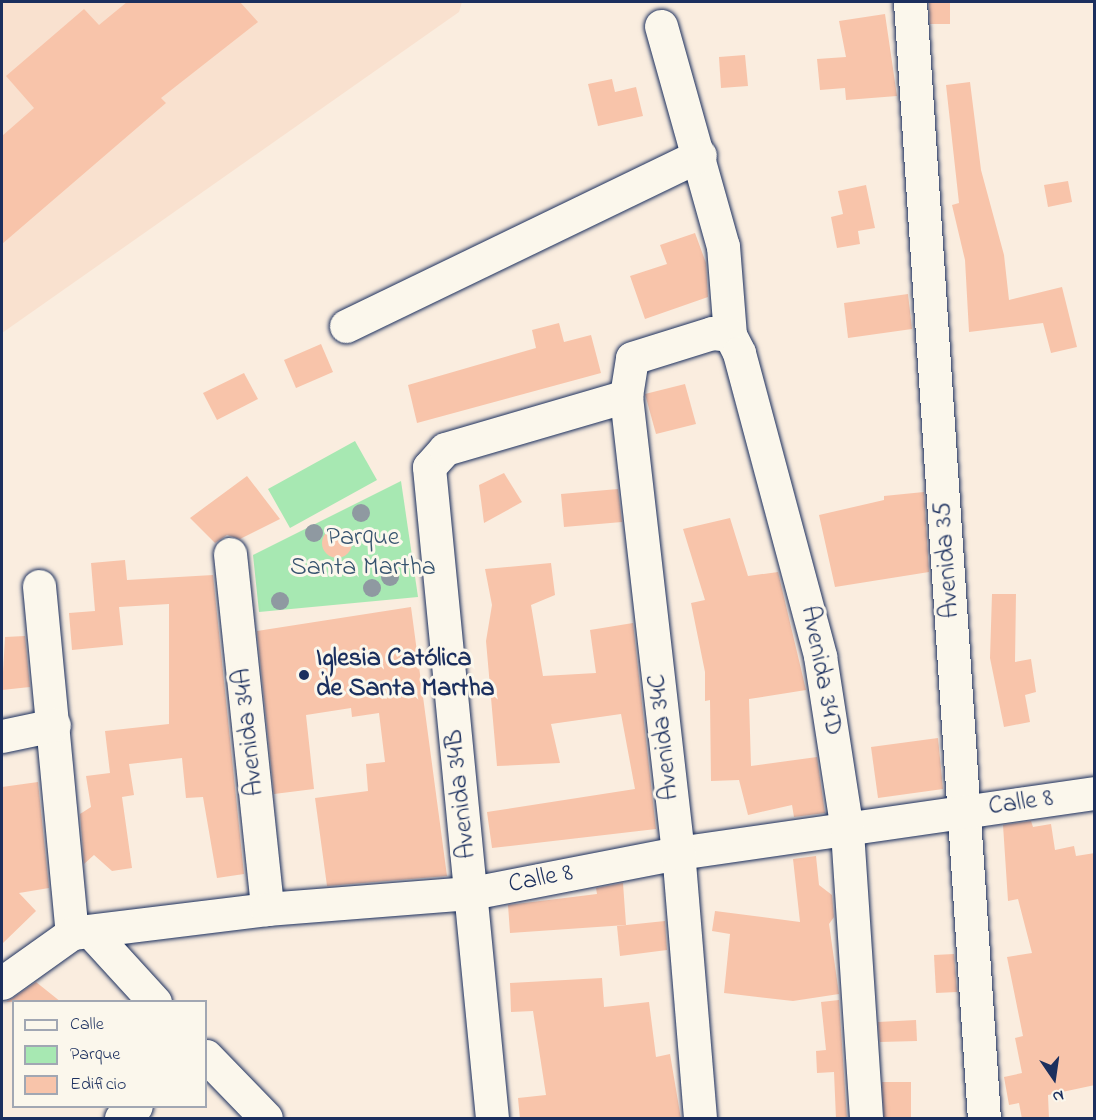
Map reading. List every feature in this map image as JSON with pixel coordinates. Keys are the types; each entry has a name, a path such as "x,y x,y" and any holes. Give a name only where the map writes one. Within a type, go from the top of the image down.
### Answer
{"street":[{"name":"Avenida 35","path":"910,2 984,1119"},
{"name":"Avenida 34D","path":"661,26 700,155 723,246 730,335 780,493 820,656 847,831 866,1119"},
{"path":"346,326 700,155"},
{"name":"Avenida 34C","path":"700,1119 678,853 626,396 632,358 712,333 730,335"},
{"name":"Avenida 34B","path":"492,1119 472,893 429,467 445,449 626,396"},
{"name":"Avenida 34A","path":"230,554 267,909"},
{"path":"39,586 54,725 82,933 153,1000"},
{"path":"2,736 54,725"},
{"name":"Calle 8","path":"2,984 82,933 267,909 472,893 678,853 847,831 1095,793"},
{"path":"207,1057 266,1119"},
{"path":"122,1119 135,1108"}],"shaded area":[{"path":"2,2 462,2 459,12 2,333"}],"green space":[{"path":"355,441 377,480 290,528 268,489"},
{"name":"Parque Santa Martha","path":"401,481 418,597 259,612 253,555"}],"building":[{"path":"127,2 240,2 258,22 161,98 166,103 2,244 2,136 34,108 6,76 84,9 99,25"},
{"path":"929,2 950,2 950,24 930,24"},
{"path":"885,14 897,96 846,100 845,88 820,90 817,59 846,57 839,21"},
{"path":"745,55 748,86 721,88 719,57"},
{"path":"612,79 615,92 636,87 643,116 598,126 588,84"},
{"path":"970,82 981,170 1004,255 1009,300 1062,287 1077,347 1051,353 1043,323 969,332 965,260 952,205 959,203 946,85"},
{"path":"1068,181 1072,202 1048,207 1044,185"},
{"path":"866,185 875,228 858,231 860,244 837,248 831,217 843,214 838,191"},
{"path":"695,233 706,263 708,297 645,319 630,276 667,264 660,245"},
{"path":"908,294 912,329 848,338 844,303"},
{"path":"559,323 564,342 591,335 601,373 417,423 408,385 536,348 532,330"},
{"path":"321,344 333,372 296,388 284,360"},
{"path":"244,373 258,399 217,420 203,393"},
{"path":"685,384 696,424 656,434 645,394"},
{"path":"504,473 522,502 484,523 479,485"},
{"path":"247,476 280,519 240,539 227,535 215,543 190,518"},
{"path":"618,489 622,522 564,527 561,494"},
{"path":"924,492 929,572 835,587 819,515 884,500 884,496"},
{"path":"730,518 748,576 778,572 806,690 749,699 751,766 817,757 825,813 794,817 792,805 748,815 739,780 711,781 710,700 705,701 705,672 691,603 705,600 683,529"},
{"path":"337,528 347,533 352,543 347,553 337,558 327,553 322,543 327,533"},
{"path":"125,560 127,580 213,575 244,874 217,878 203,797 186,798 182,758 129,764 134,795 122,797 132,868 112,871 94,855 84,864 80,814 91,807 86,776 110,773 105,731 169,724 169,604 119,607 123,645 72,650 69,613 95,611 91,563"},
{"path":"551,563 555,595 531,605 543,676 596,673 590,630 633,623 656,829 492,848 487,812 635,789 621,714 551,724 560,763 497,766 486,641 492,605 485,569"},
{"path":"992,594 1016,594 1015,662 1031,659 1036,692 1025,695 1030,722 1004,727 990,658"},
{"path":"411,607 447,876 327,886 315,798 368,791 366,764 385,762 379,713 352,717 351,708 306,715 314,789 274,794 257,631"},
{"path":"25,636 30,687 2,690 5,637"},
{"path":"938,738 943,789 878,798 871,747"},
{"path":"38,782 49,888 19,893 36,911 2,944 2,787"},
{"path":"1031,821 1033,827 1051,824 1055,850 1074,846 1076,856 1095,853 1095,1085 1048,1095 1049,1119 1022,1119 1019,1103 1009,1105 1004,1077 1022,1073 1015,1038 1023,1036 1007,957 1032,953 1018,899 1008,901 1003,825"},
{"path":"816,856 819,885 832,895 834,917 829,924 839,994 793,1001 724,993 730,934 712,931 715,911 800,922 793,859"},
{"path":"623,883 626,925 510,933 508,905 597,894 596,888"},
{"path":"665,921 667,950 620,956 617,926"},
{"path":"954,954 957,992 936,993 934,955"},
{"path":"602,978 604,1007 649,1002 656,1057 670,1054 681,1119 520,1119 518,1098 546,1095 533,1011 511,1012 510,983"},
{"path":"36,982 58,1000 6,1002"},
{"path":"839,1000 847,1119 836,1119 834,1072 817,1073 816,1051 826,1050 821,1002"},
{"path":"916,1020 917,1041 880,1042 878,1022"},
{"path":"882,1082 911,1082 911,1119 884,1119"}],"place":[{"name":"Iglesia Católica de Santa Martha","path":"304,675"}]}
